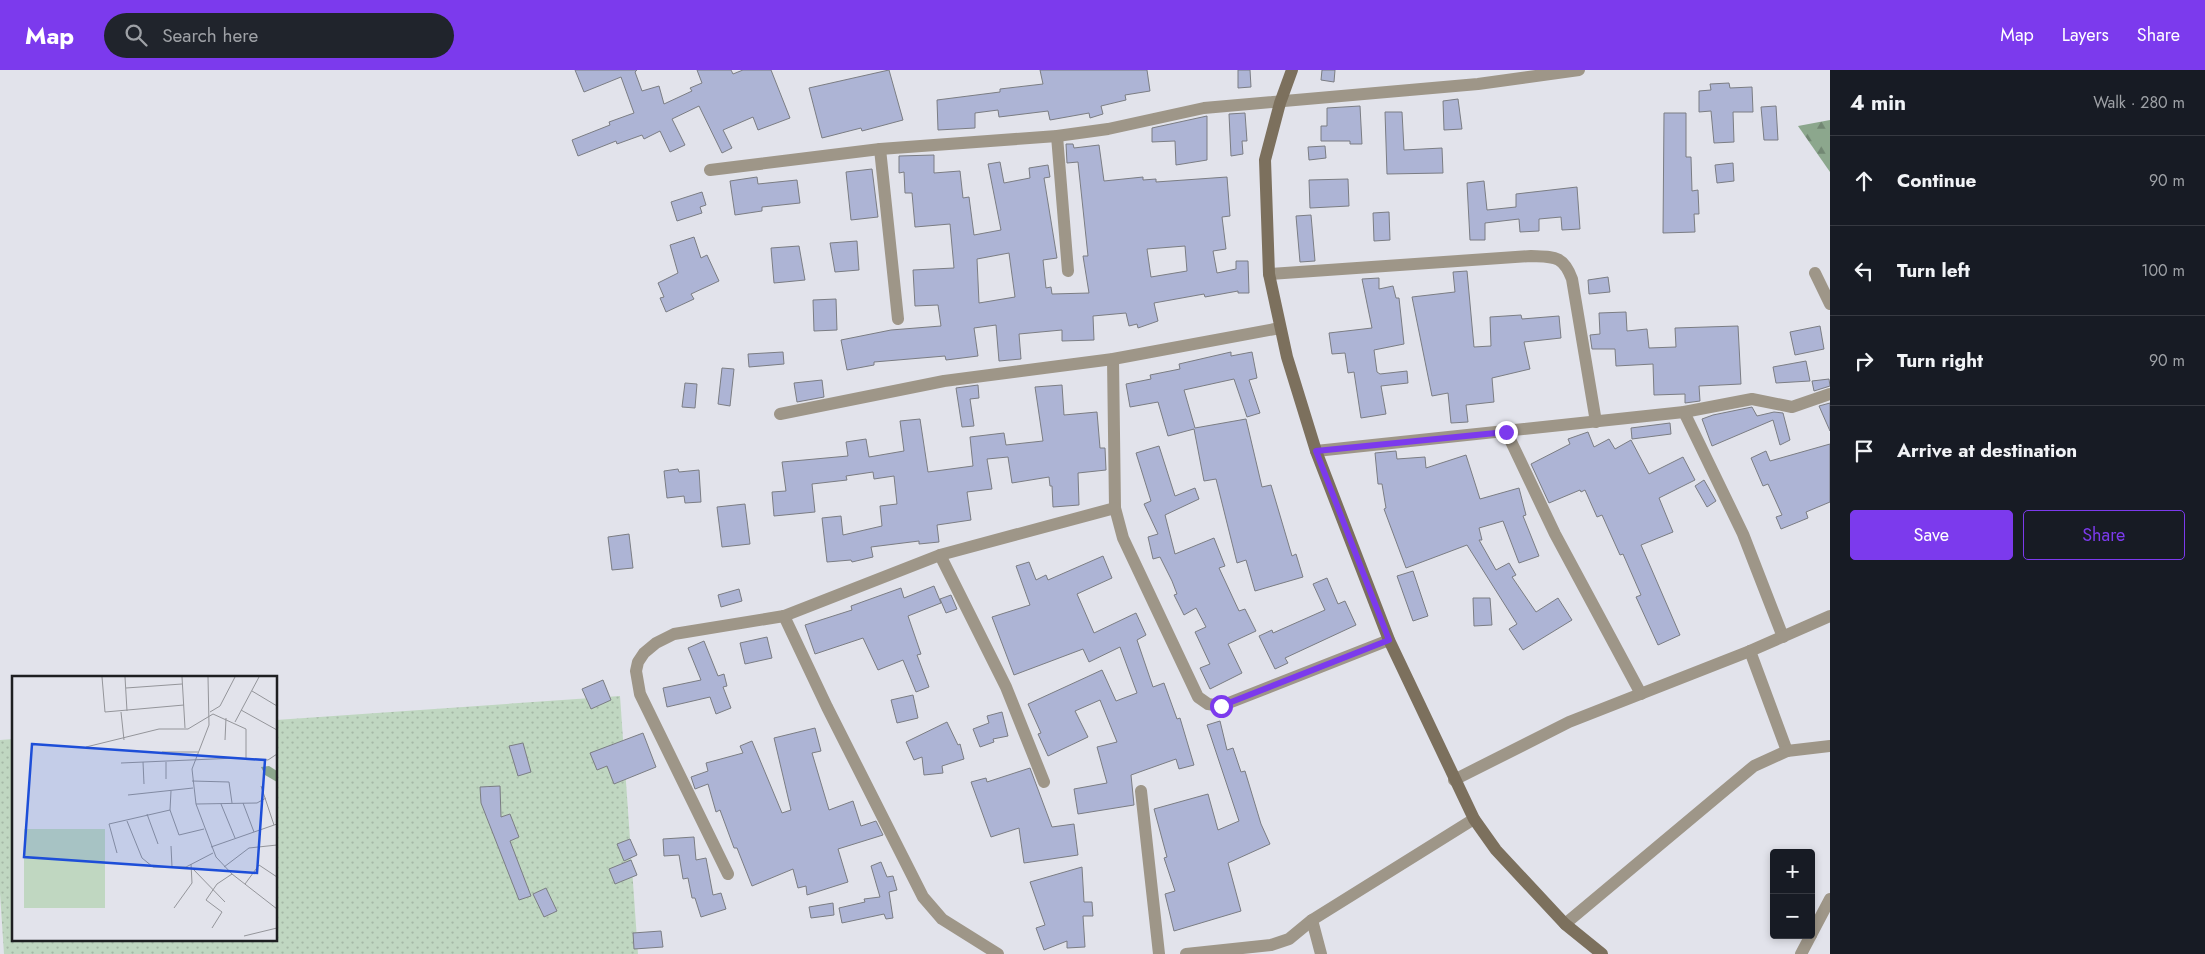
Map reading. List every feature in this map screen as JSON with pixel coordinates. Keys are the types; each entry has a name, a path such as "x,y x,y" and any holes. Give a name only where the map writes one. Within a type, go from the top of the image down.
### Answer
{"street":[{"path":"1292,70 1280,103 1265,160 1269,274 1280,328 1316,451 1389,640 1474,819 1496,850 1565,924 1602,954"},
{"path":"710,170 880,149 1057,136 1108,129 1204,108 1253,103 1280,103 1478,84 1579,70"},
{"path":"1057,136 1068,271"},
{"path":"880,149 898,319"},
{"path":"1269,274 1531,256 1557,258 1567,265 1572,279 1596,422"},
{"path":"1815,273 1830,304"},
{"path":"780,414 944,381 1113,359 1280,328"},
{"path":"1113,359 1115,508 1123,538 1198,697 1208,704 1221,706 1389,640"},
{"path":"1316,451 1684,412 1752,399 1792,407 1830,394"},
{"path":"1684,412 1743,534 1783,636"},
{"path":"1506,432 1555,534 1641,694"},
{"path":"728,874 640,694 636,670 644,653 656,643 674,634 784,616 940,555 1115,508"},
{"path":"940,555 1006,687 1044,782"},
{"path":"784,616 827,707 923,897 942,919 998,954"},
{"path":"1454,780 1569,722 1750,651 1830,616"},
{"path":"1750,651 1787,751"},
{"path":"1565,924 1754,766 1787,751 1830,746"},
{"path":"1142,792 1159,954"},
{"path":"1186,954 1271,945 1289,939 1312,920 1474,819"},
{"path":"1815,927 1830,899"},
{"path":"1312,920 1321,954"},
{"path":"1802,954 1809,939"}],"green space":[{"path":"1830,120 1830,172 1798,126"},
{"path":"620,696 638,954 4,954 0,893 0,740 12,739 12,942 278,942 278,720"}],"building":[{"path":"575,70 637,70 635,72 642,91 659,86 664,104 692,91 690,88 702,83 697,70 731,70 733,74 743,70 771,70 790,118 758,130 753,117 723,130 732,148 722,153 699,106 672,119 685,145 670,152 660,131 644,139 642,135 617,144 616,141 578,156 572,140 610,125 609,122 634,113 621,77 584,92"},
{"path":"889,70 903,120 862,131 861,128 822,138 809,88"},
{"path":"1040,70 1147,70 1150,91 1125,95 1126,100 1101,106 1103,114 1090,118 1089,113 1050,120 1048,111 999,117 998,110 975,113 975,128 938,130 937,100 1043,84"},
{"path":"1238,70 1250,70 1251,87 1238,88"},
{"path":"1322,70 1335,70 1334,82 1321,80"},
{"path":"1729,83 1730,88 1752,87 1753,112 1733,112 1734,142 1714,143 1711,111 1699,112 1699,91 1711,90 1710,84"},
{"path":"1458,99 1462,129 1444,130 1443,101"},
{"path":"1360,106 1362,144 1350,144 1350,141 1321,141 1321,126 1327,126 1327,108"},
{"path":"1776,106 1778,140 1764,140 1761,107"},
{"path":"1385,112 1402,112 1404,150 1442,148 1443,173 1387,174"},
{"path":"1245,113 1247,141 1242,141 1243,154 1231,156 1229,114"},
{"path":"1664,113 1686,113 1686,157 1691,157 1692,191 1698,190 1699,214 1694,214 1695,232 1663,233"},
{"path":"1207,116 1207,160 1176,165 1175,141 1152,142 1152,128"},
{"path":"1066,144 1073,144 1074,148 1099,145 1104,181 1143,177 1143,180 1156,179 1156,182 1227,177 1230,216 1222,217 1226,249 1213,251 1217,273 1236,269 1236,261 1248,261 1249,293 1238,293 1238,291 1205,297 1204,294 1154,303 1158,321 1138,328 1137,324 1129,326 1126,313 1093,316 1094,340 1062,341 1062,330 1019,334 1021,359 999,361 996,325 974,328 978,356 946,360 945,356 874,362 874,365 847,370 841,340 891,330 941,326 938,305 915,306 913,270 954,268 950,224 915,227 912,193 905,193 904,172 899,173 899,156 934,155 934,173 960,171 963,198 969,197 974,235 1001,230 988,164 1000,162 1004,183 1030,178 1029,168 1048,165 1050,177 1044,178 1057,258 1043,260 1046,288 1051,287 1052,294 1089,293 1083,256 1088,256 1078,162 1067,163","holes":["1185,246 1187,271 1151,277 1147,249","1009,253 1015,297 979,303 977,259"]},
{"path":"1325,146 1326,158 1309,160 1308,147"},
{"path":"1733,163 1734,181 1717,183 1715,165"},
{"path":"872,169 878,217 851,220 846,172"},
{"path":"757,177 758,184 797,180 800,203 762,207 762,211 735,215 730,181"},
{"path":"1348,179 1349,206 1310,208 1309,180"},
{"path":"1484,181 1487,210 1516,207 1516,194 1577,187 1580,229 1562,230 1561,217 1539,219 1539,231 1520,232 1519,219 1485,223 1485,240 1470,240 1467,183"},
{"path":"702,192 706,205 700,207 702,213 677,221 671,202"},
{"path":"1389,212 1390,240 1374,241 1373,213"},
{"path":"1311,215 1315,261 1300,262 1296,216"},
{"path":"694,237 701,258 707,255 719,281 691,294 694,299 666,312 660,298 664,297 658,283 678,273 670,245"},
{"path":"857,241 859,270 835,272 830,243"},
{"path":"799,246 805,280 774,283 771,248"},
{"path":"1467,271 1474,347 1491,346 1490,317 1521,315 1522,319 1559,316 1561,338 1524,342 1530,369 1492,378 1494,402 1466,405 1468,422 1451,423 1448,393 1432,396 1412,297 1455,292 1453,272"},
{"path":"1608,277 1610,292 1589,294 1588,280"},
{"path":"1379,278 1379,289 1393,286 1396,298 1399,298 1404,344 1374,350 1377,372 1380,374 1407,371 1408,383 1381,386 1386,414 1361,418 1354,372 1348,373 1345,353 1332,354 1329,333 1372,328 1362,279"},
{"path":"836,299 837,330 814,331 813,300"},
{"path":"1626,312 1627,331 1647,329 1649,348 1676,347 1675,328 1738,326 1741,384 1699,386 1700,401 1685,403 1685,394 1654,395 1653,364 1616,366 1615,349 1592,349 1590,335 1600,334 1599,313"},
{"path":"1820,326 1824,349 1795,355 1790,332"},
{"path":"783,352 784,364 749,367 748,354"},
{"path":"1231,352 1231,356 1252,352 1257,378 1249,380 1260,413 1247,417 1234,379 1184,390 1195,428 1246,419 1262,487 1271,485 1292,556 1296,554 1303,577 1255,591 1246,560 1237,563 1216,479 1204,481 1194,429 1168,436 1158,402 1130,407 1126,384 1151,379 1150,375 1180,369 1179,364"},
{"path":"1806,361 1810,381 1776,383 1773,367"},
{"path":"722,368 734,369 730,406 718,404"},
{"path":"1829,379 1830,386 1814,391 1812,381"},
{"path":"822,380 824,397 797,402 794,383"},
{"path":"685,383 697,384 695,408 682,407"},
{"path":"978,385 979,398 970,399 974,426 962,427 956,388"},
{"path":"1062,385 1064,415 1097,412 1100,448 1105,448 1106,470 1078,473 1079,505 1053,507 1052,486 1050,486 1049,477 1012,483 1008,457 987,459 992,489 967,492 971,520 937,525 939,542 919,544 919,541 871,547 873,557 852,562 851,560 827,562 822,518 841,516 843,535 882,526 880,506 897,504 894,476 874,479 873,472 846,476 847,480 812,484 815,512 774,516 772,492 786,491 782,462 848,456 846,442 866,439 869,457 904,451 900,421 920,419 928,472 973,466 970,437 1004,433 1006,445 1043,441 1035,387"},
{"path":"1830,403 1830,431 1819,406"},
{"path":"1752,407 1757,416 1774,412 1783,413 1790,440 1780,445 1773,420 1712,446 1702,419"},
{"path":"1670,423 1671,434 1632,439 1631,428"},
{"path":"1588,432 1594,447 1609,439 1615,449 1631,440 1649,474 1683,457 1695,480 1659,498 1673,532 1641,545 1680,635 1658,645 1636,597 1641,595 1623,554 1620,555 1602,515 1597,517 1585,490 1581,492 1580,490 1549,503 1531,464 1570,444 1568,439"},
{"path":"1830,444 1830,502 1806,512 1808,518 1781,529 1776,517 1782,515 1768,484 1763,486 1751,458 1766,451 1770,461"},
{"path":"1159,446 1175,496 1195,488 1199,499 1165,515 1175,554 1214,538 1225,566 1219,568 1239,611 1245,609 1256,631 1228,644 1242,673 1210,689 1200,668 1210,664 1195,632 1206,627 1196,608 1184,615 1174,595 1177,594 1172,581 1160,557 1153,559 1148,537 1158,534 1144,504 1151,501 1136,453"},
{"path":"1396,451 1397,459 1425,457 1426,468 1466,455 1480,499 1519,488 1526,515 1523,516 1539,556 1519,563 1503,521 1479,528 1482,540 1479,540 1496,570 1509,563 1516,575 1512,577 1536,612 1558,598 1572,620 1523,650 1509,629 1517,624 1467,545 1406,568 1384,509 1386,508 1382,484 1378,484 1375,453"},
{"path":"678,469 679,472 699,470 701,502 685,503 684,496 667,498 664,471"},
{"path":"1704,480 1716,501 1707,507 1695,486"},
{"path":"745,504 750,544 722,547 717,507"},
{"path":"629,534 633,568 612,570 608,537"},
{"path":"1103,556 1112,578 1077,594 1094,633 1136,613 1146,635 1137,640 1153,687 1164,683 1177,719 1180,718 1194,765 1179,769 1176,759 1131,775 1134,805 1078,814 1074,789 1107,783 1097,747 1117,742 1100,700 1075,711 1088,737 1048,756 1038,734 1041,733 1028,704 1102,670 1116,701 1137,693 1120,647 1089,662 1083,649 1014,675 992,617 1030,605 1016,566 1029,562 1036,580 1046,575 1048,580"},
{"path":"1413,571 1428,616 1413,621 1397,576"},
{"path":"1327,578 1338,604 1345,601 1356,625 1285,658 1288,663 1275,669 1259,636 1272,630 1273,633 1325,610 1313,584"},
{"path":"934,586 941,603 908,616 921,654 917,655 929,687 916,692 903,660 878,670 863,638 815,654 805,625 852,610 851,606 901,588 904,598"},
{"path":"739,589 742,601 721,607 718,595"},
{"path":"951,595 957,609 946,613 940,599"},
{"path":"1473,598 1490,598 1492,625 1474,626"},
{"path":"767,637 772,658 745,664 740,643"},
{"path":"704,641 718,676 724,674 727,686 723,687 731,708 716,714 710,697 667,707 663,688 701,680 688,648"},
{"path":"603,680 611,700 591,709 582,689"},
{"path":"913,695 918,718 897,723 891,700"},
{"path":"1002,712 1008,736 993,739 994,742 980,747 973,729 989,723 987,716"},
{"path":"1220,721 1227,750 1233,748 1241,772 1245,771 1261,824 1270,844 1228,863 1241,911 1174,931 1165,894 1175,891 1164,858 1167,857 1154,809 1208,794 1218,830 1239,821 1207,725"},
{"path":"947,722 958,745 960,744 964,759 942,766 943,773 924,775 922,757 914,760 906,742"},
{"path":"815,728 821,751 812,753 829,810 853,801 861,826 876,821 883,835 838,849 848,882 807,895 806,886 798,888 793,869 752,886 737,848 734,848 720,810 716,812 708,784 695,789 691,777 708,771 706,763 743,753 740,746 752,741 782,813 791,810 774,738"},
{"path":"643,733 656,767 614,784 607,766 597,770 590,753"},
{"path":"523,743 531,772 518,776 509,746"},
{"path":"1030,768 1052,827 1074,824 1078,855 1024,863 1019,828 991,837 971,782 986,778 987,782"},
{"path":"500,786 501,817 510,814 519,837 510,841 531,896 519,900 481,803 480,787"},
{"path":"694,837 696,860 706,858 713,895 721,893 726,909 701,917 695,898 692,898 688,878 683,879 679,855 664,856 663,839"},
{"path":"630,839 637,855 624,861 617,844"},
{"path":"631,860 637,875 615,884 609,869"},
{"path":"881,862 887,877 893,876 897,890 889,892 893,918 886,919 884,914 842,923 839,908 865,902 864,899 880,897 871,866"},
{"path":"1082,867 1084,902 1092,902 1093,916 1083,916 1085,947 1067,948 1067,941 1044,950 1036,928 1045,925 1030,882"},
{"path":"546,888 557,911 544,917 533,894"},
{"path":"833,903 834,915 811,918 809,907"},
{"path":"661,931 663,947 634,949 633,933"}],"route":[{"path":"1221,706 1389,640 1316,451 1506,432"}]}
